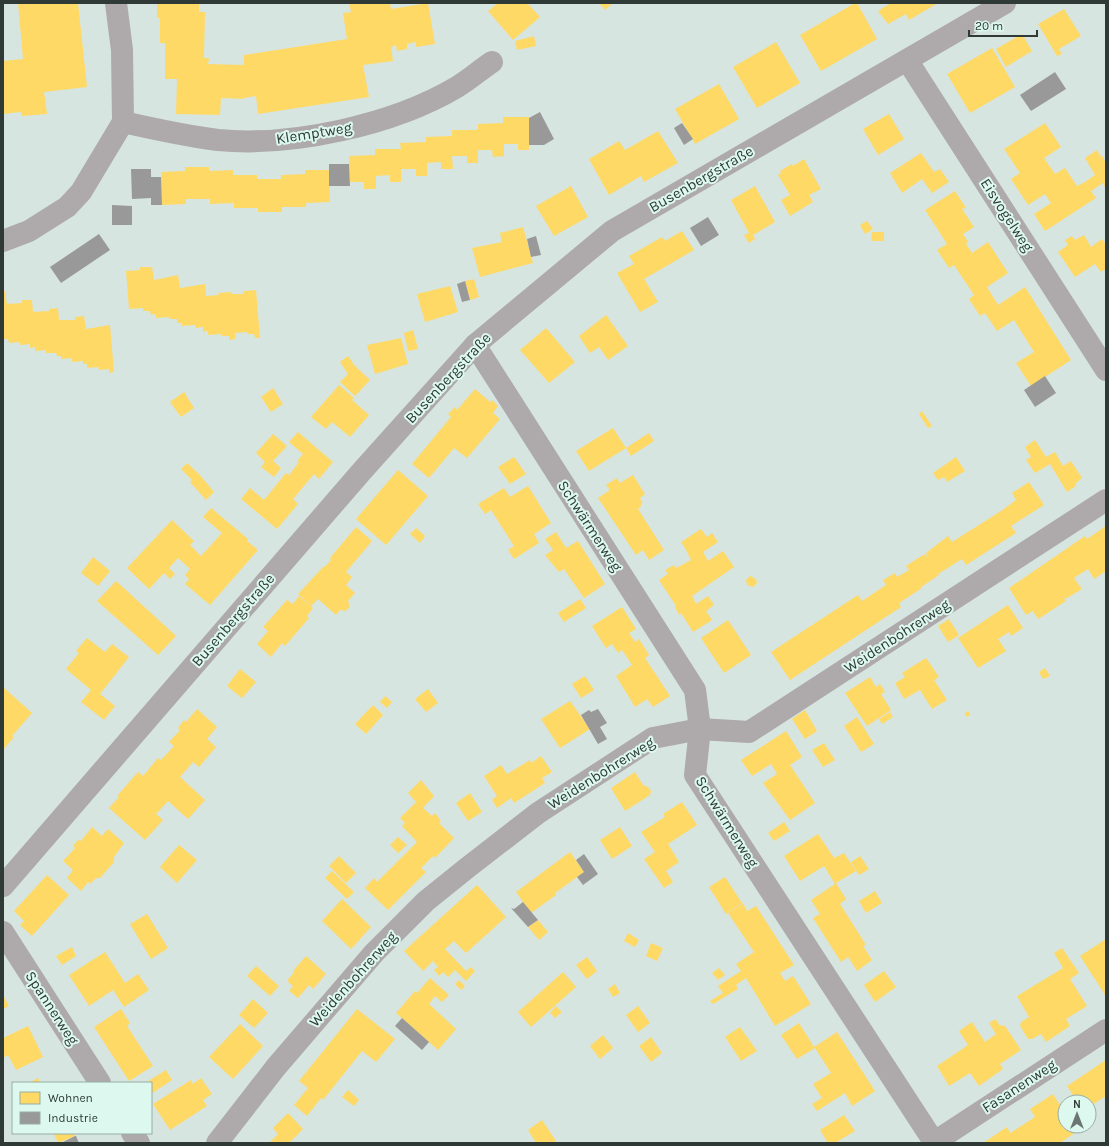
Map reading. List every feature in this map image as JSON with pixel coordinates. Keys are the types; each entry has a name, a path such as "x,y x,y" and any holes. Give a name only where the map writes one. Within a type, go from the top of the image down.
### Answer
{"street":[{"path":"3,241 29,231 67,207 81,192 123,122 122,50 116,3"},
{"name":"Busenbergstraße","path":"3,886 362,471 475,346 612,231 1005,3"},
{"name":"Eisvogelweg","path":"907,60 1106,370"},
{"name":"Klemptweg","path":"123,122 218,140 264,141 301,136 354,127 406,112 457,87 492,62"},
{"name":"Schwärmerweg","path":"475,346 695,690 700,729 695,775 933,1143"},
{"name":"Weidenbohrerweg","path":"217,1143 276,1067 374,953 426,901 538,813 653,738 700,729 750,732 1106,500"},
{"name":"Spannerweg","path":"3,932 99,1082"},
{"name":"Fasanenweg","path":"933,1143 1106,1030"},
{"path":"133,1134 139,1143"}],"building: Wohnen":[{"path":"18,3 78,3 87,87 44,92 47,114 22,116 21,112 3,114 3,61 23,59"},
{"path":"157,3 199,3 199,12 205,12 204,58 209,58 208,64 244,65 244,55 347,39 343,13 351,12 349,3 390,3 391,9 428,3 435,44 416,47 416,42 407,44 407,49 397,51 396,45 391,47 393,61 363,65 369,97 258,114 256,96 244,99 221,98 220,115 176,114 177,79 165,79 165,43 160,43 160,18 157,18"},
{"path":"498,3 527,3 540,17 513,40 488,11"},
{"path":"599,3 613,3 605,10"},
{"path":"857,3 877,39 821,71 800,35"},
{"path":"891,3 938,3 909,20 906,14 888,24 878,11"},
{"path":"1064,9 1081,36 1059,49 1062,54 1057,56 1038,24"},
{"path":"1022,34 1032,51 1006,67 996,49"},
{"path":"534,36 536,46 517,50 515,41"},
{"path":"776,42 800,83 757,108 733,67"},
{"path":"992,48 1015,87 970,113 947,74"},
{"path":"719,84 739,119 695,144 675,109"},
{"path":"889,114 904,139 878,155 863,129"},
{"path":"503,117 529,117 529,150 518,150 518,144 504,144 504,156 493,157 492,150 478,150 478,163 467,163 467,156 452,156 453,169 441,169 441,162 427,163 427,176 416,176 416,169 401,169 401,182 390,182 390,175 376,176 376,189 364,189 364,182 350,182 349,156 375,155 375,149 401,149 400,143 426,142 426,137 452,136 452,130 478,130 478,124 503,123"},
{"path":"1045,123 1061,147 1044,158 1055,174 1065,168 1077,186 1085,182 1095,175 1085,158 1097,150 1101,157 1103,156 1106,165 1106,189 1103,183 1091,191 1096,198 1045,231 1034,214 1051,203 1045,194 1028,205 1011,179 1020,173 1004,149"},
{"path":"658,131 678,163 644,182 641,176 609,195 589,159 619,141 625,150"},
{"path":"921,153 934,172 940,169 949,182 932,193 922,179 902,193 890,173"},
{"path":"804,159 821,189 809,195 813,202 790,216 781,200 790,195 778,175 781,173 780,171 792,164 793,166"},
{"path":"185,167 209,167 209,171 233,170 233,175 257,175 257,179 281,179 281,175 305,174 305,170 329,170 330,202 306,203 306,207 282,207 282,212 258,212 258,208 234,208 234,203 210,204 210,199 186,199 186,204 162,205 161,172 185,171"},
{"path":"571,186 588,217 554,236 536,206"},
{"path":"755,186 775,222 753,235 755,239 749,243 744,235 749,233 731,200"},
{"path":"955,191 966,208 962,209 974,227 963,234 968,242 966,244 972,253 988,242 1008,273 987,287 998,305 1025,287 1071,360 1031,386 1016,363 1034,352 1014,320 997,331 985,313 980,316 969,299 974,295 954,265 949,268 937,250 947,244 925,210"},
{"path":"867,221 873,229 865,234 860,225"},
{"path":"523,227 533,263 480,277 472,248 502,242 500,233"},
{"path":"682,231 694,250 644,279 658,302 640,312 617,273 634,264 629,256 662,237 665,241"},
{"path":"872,232 884,232 884,241 871,241"},
{"path":"1084,235 1091,247 1102,239 1106,245 1106,269 1101,272 1095,264 1075,277 1058,252 1068,245 1065,240 1072,236 1075,240"},
{"path":"140,267 152,267 154,280 178,275 180,288 205,284 206,296 231,292 232,294 243,294 244,291 256,290 260,338 255,338 254,334 247,334 247,332 235,333 235,339 229,340 229,336 222,336 222,334 208,335 208,331 203,332 203,327 196,328 195,325 182,326 182,323 177,323 177,319 169,319 169,317 156,318 155,314 151,315 150,311 143,311 143,308 129,309 126,271 140,270"},
{"path":"474,279 479,297 470,300 465,281"},
{"path":"450,286 458,312 425,322 417,294"},
{"path":"4,291 7,304 22,303 22,300 32,300 33,312 49,311 49,309 58,308 59,320 75,320 75,317 84,316 86,329 110,325 114,372 109,373 109,369 99,370 98,367 87,368 87,364 83,364 83,361 72,362 72,358 61,359 61,356 57,356 56,353 46,353 46,350 35,351 35,347 30,348 30,344 20,345 20,342 9,343 8,339 4,339"},
{"path":"606,315 628,346 608,360 599,347 590,353 579,336"},
{"path":"546,328 575,362 549,383 520,350"},
{"path":"413,330 418,349 408,351 404,333"},
{"path":"401,338 408,364 375,374 367,345"},
{"path":"348,356 355,366 370,380 355,396 340,382 348,374 340,362"},
{"path":"339,385 354,398 352,400 369,415 350,437 332,422 326,429 311,417"},
{"path":"273,388 283,404 271,412 261,397"},
{"path":"475,389 490,402 492,400 498,406 493,413 500,419 467,458 454,448 429,478 412,464 451,417 448,414 455,407 457,410"},
{"path":"184,392 194,408 181,417 170,402"},
{"path":"922,411 932,426 928,428 919,414"},
{"path":"613,428 626,448 589,471 576,451"},
{"path":"298,432 333,462 319,479 314,474 293,499 298,504 277,529 241,499 250,488 264,500 286,473 289,475 303,454 289,442"},
{"path":"649,433 654,441 631,456 626,448"},
{"path":"273,434 287,446 273,461 281,468 274,477 261,467 265,462 256,453"},
{"path":"1035,440 1046,457 1055,452 1063,466 1071,461 1082,478 1075,484 1076,486 1067,492 1050,464 1035,473 1026,460 1031,457 1025,447"},
{"path":"514,457 526,474 510,484 498,467"},
{"path":"956,457 965,471 947,482 944,477 938,480 933,473"},
{"path":"187,463 199,474 214,492 206,500 190,482 192,480 181,469"},
{"path":"398,470 428,496 386,545 356,519"},
{"path":"633,475 645,494 640,498 642,502 638,509 664,550 649,560 643,550 636,555 598,498 610,490 606,485 617,478 620,483"},
{"path":"1029,482 1044,505 1011,526 1016,533 966,565 962,559 938,574 939,575 921,587 922,588 899,603 901,607 790,680 771,652 858,595 862,601 886,585 883,580 895,573 897,577 909,570 906,566 925,554 928,558 926,553 948,536 952,542 1001,511 1016,500 1012,493"},
{"path":"528,486 551,523 534,534 539,543 514,559 508,550 514,546 491,510 485,514 478,504 504,488 510,497"},
{"path":"211,508 248,539 247,541 258,550 210,605 185,584 189,579 185,575 190,569 178,558 169,568 175,574 170,579 164,573 149,589 127,568 172,520 194,541 190,545 201,556 222,533 203,517"},
{"path":"1106,526 1106,571 1094,579 1088,569 1074,578 1082,589 1067,598 1064,598 1066,601 1038,619 1033,611 1026,615 1009,588 1085,536 1087,539"},
{"path":"356,527 372,541 346,572 352,577 346,585 355,593 348,601 350,606 346,611 340,610 336,615 318,599 311,606 298,594 324,566 325,567 331,560 330,558"},
{"path":"416,528 425,536 420,543 410,534"},
{"path":"701,529 707,537 712,533 718,542 703,552 708,561 723,551 734,567 692,596 696,604 708,596 714,605 706,611 712,620 693,632 681,613 679,615 675,607 676,606 659,580 668,574 665,570 674,565 676,568 691,560 681,542"},
{"path":"556,532 566,548 578,541 605,584 584,598 564,569 559,572 545,555 553,550 545,539"},
{"path":"93,557 110,571 98,586 81,573"},
{"path":"750,576 756,579 757,583 753,587 747,585 746,580"},
{"path":"116,581 176,636 158,655 97,601"},
{"path":"299,596 313,608 307,616 309,618 285,646 282,643 271,657 257,644 268,631 263,627 287,600 293,604"},
{"path":"580,599 586,608 564,622 558,613"},
{"path":"1008,605 1023,628 1011,636 1009,632 998,639 1006,651 978,668 958,638"},
{"path":"622,607 636,629 629,633 635,642 639,639 649,655 645,658 670,696 653,707 647,699 635,707 616,676 632,665 622,650 618,653 612,644 606,648 592,626"},
{"path":"949,619 959,635 948,642 938,626"},
{"path":"728,620 751,655 724,673 701,638"},
{"path":"87,638 105,652 112,644 129,657 100,694 115,706 104,720 81,702 91,690 66,669 79,653 76,651"},
{"path":"926,658 939,677 934,680 947,700 932,709 920,690 904,699 895,683 905,677 902,673"},
{"path":"1045,668 1050,676 1043,679 1039,672"},
{"path":"240,669 256,682 242,698 227,686"},
{"path":"585,676 594,690 581,698 572,684"},
{"path":"870,677 876,687 880,684 885,692 881,694 891,710 867,726 845,693"},
{"path":"3,687 32,713 12,736 14,737 3,750"},
{"path":"428,689 438,703 426,712 415,699"},
{"path":"385,696 392,702 387,708 380,702"},
{"path":"570,701 590,729 560,748 541,719"},
{"path":"373,705 383,715 366,734 355,724"},
{"path":"197,709 217,727 207,739 216,747 199,767 193,762 180,777 205,800 188,819 168,801 156,814 163,820 145,840 109,808 119,797 117,796 138,772 143,776 158,758 161,760 174,746 169,742 180,730 178,728 184,720 186,722"},
{"path":"805,710 817,731 805,739 792,719"},
{"path":"969,711 970,715 966,717 965,713"},
{"path":"890,712 893,717 882,724 879,719"},
{"path":"857,717 874,744 861,752 844,726"},
{"path":"786,731 802,757 790,765 815,803 790,820 763,783 777,774 771,764 752,776 741,760"},
{"path":"824,743 835,760 823,767 812,750"},
{"path":"541,756 552,772 542,778 545,783 514,803 511,798 497,808 492,800 497,796 484,776 501,765 507,774 530,760 531,763"},
{"path":"635,772 643,785 648,787 651,791 650,795 625,811 611,788"},
{"path":"421,780 434,796 423,808 432,816 435,813 441,821 439,823 454,838 435,858 433,856 421,868 426,872 388,910 365,888 374,878 377,882 417,842 402,826 405,823 400,818 416,802 408,793"},
{"path":"470,793 482,812 468,821 456,803"},
{"path":"682,802 697,825 668,844 679,862 666,871 673,882 664,888 644,859 655,852 641,832 665,817 663,814"},
{"path":"784,822 790,831 774,841 768,833"},
{"path":"92,827 102,836 108,829 124,843 114,857 114,862 100,878 96,878 90,884 88,882 81,891 67,878 73,870 63,861 75,848 73,846 76,842 79,840 81,841"},
{"path":"620,827 632,846 612,859 600,840"},
{"path":"818,834 834,858 844,853 856,871 836,883 846,899 840,904 866,945 863,946 872,960 857,971 848,957 841,962 813,918 820,914 811,900 835,884 824,866 800,881 784,856"},
{"path":"398,837 407,845 398,853 390,845"},
{"path":"179,845 197,860 177,883 160,867"},
{"path":"570,852 584,872 531,913 516,892"},
{"path":"339,856 356,873 346,883 329,866"},
{"path":"860,856 869,869 859,875 851,862"},
{"path":"332,871 354,892 347,899 325,878"},
{"path":"47,875 69,895 32,936 20,925 24,921 14,911"},
{"path":"725,877 742,903 726,914 709,887"},
{"path":"477,885 506,917 466,953 454,941 445,949 466,971 471,967 475,971 466,981 455,970 448,977 443,972 439,976 434,970 438,967 433,961 423,971 404,951"},
{"path":"875,891 882,903 866,913 859,901"},
{"path":"342,899 371,927 351,949 322,921"},
{"path":"743,903 747,911 756,906 794,965 780,973 785,981 793,976 811,1004 775,1026 746,978 736,985 738,989 713,1004 710,1001 723,993 718,986 741,971 736,964 754,952 728,913"},
{"path":"147,914 168,948 151,959 130,924"},
{"path":"538,920 548,932 539,940 528,927"},
{"path":"628,933 639,940 635,947 624,941"},
{"path":"1106,939 1106,994 1105,995 1080,956"},
{"path":"651,943 663,948 657,961 646,956"},
{"path":"72,947 76,956 62,965 56,956"},
{"path":"1062,948 1079,973 1070,979 1087,1006 1066,1019 1070,1026 1046,1042 1041,1034 1032,1039 1028,1039 1020,1026 1021,1022 1029,1017 1017,996 1063,968 1054,953"},
{"path":"105,952 125,983 138,974 149,990 124,1007 113,990 89,1006 69,975"},
{"path":"306,956 326,974 313,989 309,985 298,998 289,991 293,986 287,981 294,972 293,971"},
{"path":"587,957 597,971 587,979 576,965"},
{"path":"256,966 279,986 270,996 247,976"},
{"path":"719,968 725,975 718,980 712,973"},
{"path":"884,971 896,987 875,1002 864,985"},
{"path":"563,972 576,987 531,1027 518,1012"},
{"path":"430,978 449,995 442,1002 435,996 429,1004 456,1029 438,1050 396,1013 415,991 417,993"},
{"path":"459,980 465,986 461,990 455,984"},
{"path":"615,984 620,993 613,997 608,989"},
{"path":"3,995 9,1006 3,1009"},
{"path":"253,999 268,1013 254,1028 239,1015"},
{"path":"556,1006 562,1012 555,1018 550,1013"},
{"path":"638,1006 650,1023 638,1032 626,1015"},
{"path":"121,1009 130,1023 127,1026 153,1066 129,1081 94,1027"},
{"path":"357,1009 395,1039 376,1062 362,1051 323,1100 321,1098 307,1116 294,1105 308,1088 299,1081"},
{"path":"996,1019 999,1025 1005,1026 1021,1050 1000,1064 1003,1069 979,1086 970,1073 949,1086 937,1066 968,1045 959,1031 972,1022 985,1042 996,1034 989,1023"},
{"path":"799,1023 814,1047 837,1032 875,1091 852,1106 845,1093 817,1111 812,1104 822,1098 813,1084 831,1073 815,1048 797,1059 781,1035"},
{"path":"240,1024 263,1046 233,1079 209,1057"},
{"path":"28,1026 43,1057 16,1070 8,1055 3,1058 3,1038"},
{"path":"740,1027 757,1051 741,1061 725,1037"},
{"path":"603,1035 613,1048 600,1059 590,1046"},
{"path":"651,1037 662,1053 651,1062 639,1046"},
{"path":"1106,1060 1106,1096 1097,1102 1097,1094 1072,1094 1067,1086"},
{"path":"166,1070 172,1080 152,1093 152,1082 147,1082"},
{"path":"38,1078 40,1082 31,1082"},
{"path":"201,1078 212,1094 203,1100 207,1106 170,1130 153,1104 191,1080 193,1084"},
{"path":"348,1090 359,1100 354,1106 342,1097"},
{"path":"1053,1094 1057,1101 1057,1134 1073,1134 1060,1143 983,1143 1007,1127 1010,1133 1035,1117 1030,1109"},
{"path":"288,1113 303,1129 289,1143 269,1143 278,1134 273,1128"},
{"path":"844,1115 855,1131 835,1143 828,1143 820,1130"},
{"path":"542,1120 556,1141 553,1143 536,1143 528,1130"},
{"path":"54,1134 74,1134 75,1136 58,1143"}],"building: Industrie":[{"path":"1055,72 1066,89 1031,111 1020,95"},
{"path":"540,112 554,139 544,145 529,145 529,118"},
{"path":"682,123 693,139 684,145 674,128"},
{"path":"329,164 349,164 350,186 329,186"},
{"path":"131,169 151,169 151,177 161,177 162,205 151,205 151,198 132,199"},
{"path":"112,205 132,206 132,225 112,225"},
{"path":"708,217 719,235 701,246 690,228"},
{"path":"99,234 110,250 61,283 50,267"},
{"path":"536,236 541,255 531,257 527,239"},
{"path":"465,281 470,300 462,302 457,284"},
{"path":"1045,376 1056,393 1035,407 1024,390"},
{"path":"598,709 607,723 600,727 607,739 598,744 581,715 589,710 591,712"},
{"path":"584,854 598,874 583,885 577,877 584,872 576,860"},
{"path":"523,902 538,920 528,927 511,908 514,909"},
{"path":"402,1018 429,1042 422,1050 395,1026"},
{"path":"75,1136 79,1143 61,1143"}]}
